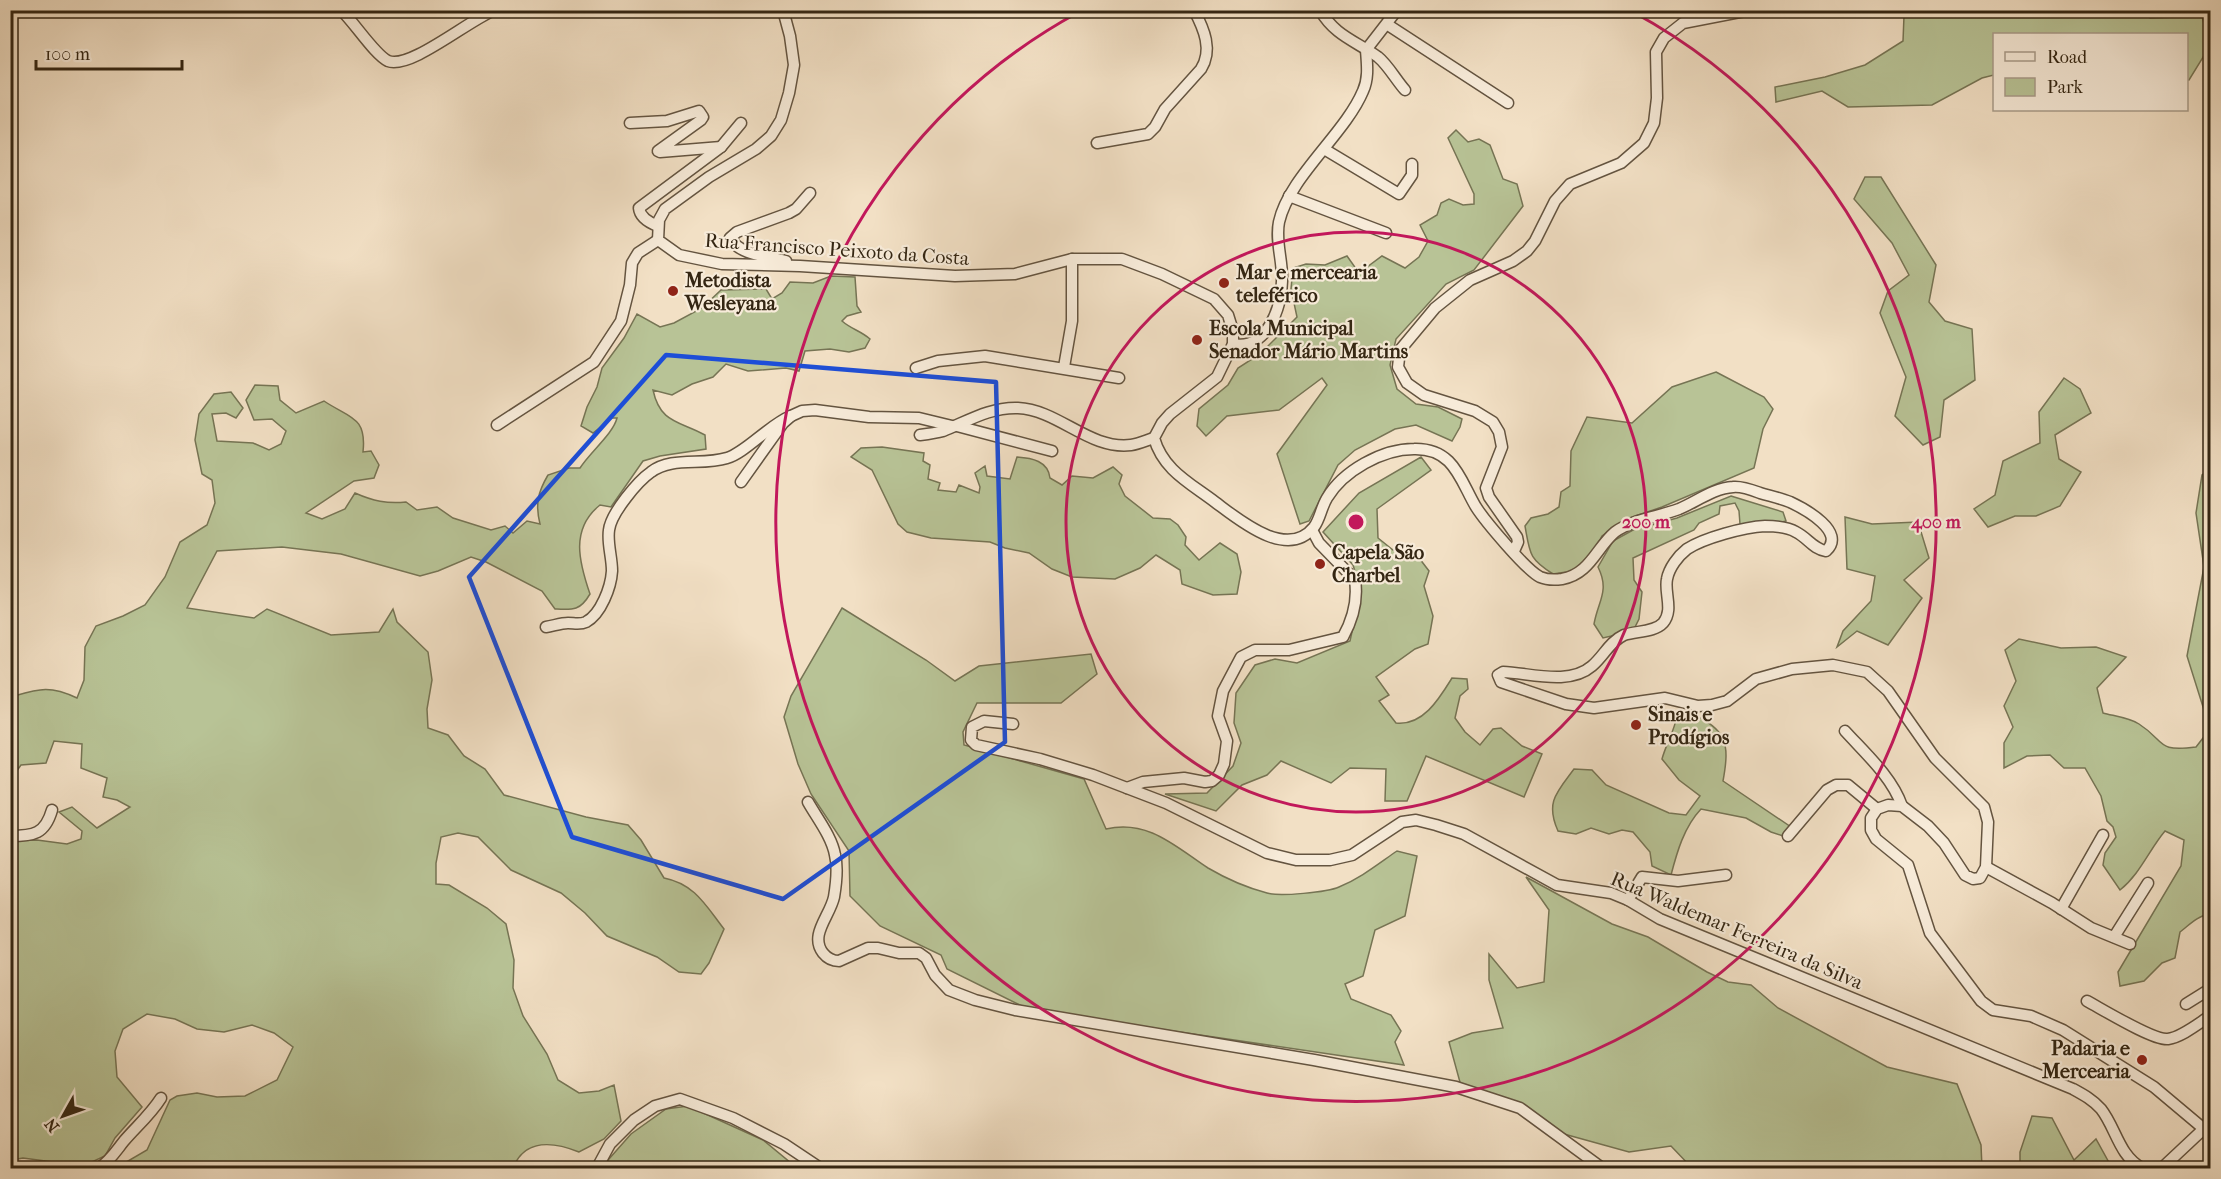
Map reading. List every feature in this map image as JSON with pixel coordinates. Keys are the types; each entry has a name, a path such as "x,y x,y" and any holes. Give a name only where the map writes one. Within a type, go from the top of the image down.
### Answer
{"street":[{"path":"341,10 387,61 399,63 414,58 495,10"},
{"path":"497,425 594,362 621,321 630,285 632,263 638,253 658,240 658,226 665,209 709,177 756,149 771,136 781,120 794,65 783,10"},
{"path":"1097,143 1148,134 1165,110 1201,69 1205,63 1208,48 1200,21 1194,10"},
{"path":"1320,10 1327,23 1348,40 1379,58 1405,90"},
{"path":"920,435 942,432 1000,408 1021,408 1062,422 1097,441 1110,444 1131,445 1154,438 1170,414 1217,377 1233,344 1244,346 1259,339 1269,324 1279,302 1282,282 1279,221 1289,196 1363,91 1368,74 1366,50 1388,25 1397,10"},
{"path":"1514,552 1518,543 1517,537 1489,497 1486,488 1502,447 1499,432 1493,422 1475,411 1424,395 1407,383 1398,367 1400,350 1435,308 1470,280 1513,261 1527,251 1535,241 1555,201 1570,184 1621,163 1644,143 1654,123 1657,98 1656,52 1664,38 1683,23 1750,10"},
{"path":"1388,25 1508,103"},
{"path":"630,123 667,121 699,111 703,117 701,120 679,138 659,148 659,152 721,147"},
{"path":"658,226 644,218 639,208 721,147 741,123"},
{"path":"1324,149 1399,194 1412,175 1412,164"},
{"path":"800,266 750,253 736,247 730,238 737,232 789,213 810,193"},
{"path":"1289,196 1386,234"},
{"name":"Rua Francisco Peixoto da Costa","path":"658,240 679,255 722,264 800,266 955,276 1015,274 1072,259 1122,259 1162,274 1214,299 1228,315 1233,331 1233,344"},
{"path":"1064,368 1072,321 1072,259"},
{"path":"916,368 938,361 985,356 1119,378"},
{"path":"546,627 566,623 583,624 592,619 605,598 612,572 608,531 612,518 651,472 672,463 730,458 776,422 802,411 815,410 869,417 919,418 1052,451"},
{"path":"741,482 791,416"},
{"path":"1154,438 1166,465 1234,516 1261,534 1276,540 1295,539 1312,530 1327,498 1347,475 1384,454 1401,449 1418,448 1436,454 1451,463 1460,474 1477,508 1514,552 1532,572 1549,580 1574,576 1595,558 1605,542 1628,524 1680,509 1715,492 1733,487 1790,502 1821,521 1830,530 1832,545 1826,551 1818,550 1796,531 1765,526 1742,530 1701,543 1687,549 1672,565 1667,579 1669,601 1667,617 1662,624 1656,628 1625,635 1613,642 1591,667 1580,674 1550,676 1503,672 1498,675 1501,682 1566,704 1594,708 1665,698 1698,705 1712,705 1727,700 1756,680 1773,673 1813,665 1833,665 1868,672 1888,691 1935,758 1984,807 1988,822 1986,867 1980,878 1973,879 1965,875 1944,843 1934,831 1902,806 1898,794 1888,780 1845,731"},
{"path":"1127,788 1143,782 1184,778 1212,781 1219,775 1224,764 1227,741 1218,716 1223,691 1241,657 1256,650 1289,650 1343,637 1351,623 1355,580 1319,543 1312,530"},
{"name":"Rua Waldemar Ferreira da Silva","path":"1013,724 984,721 972,727 971,740 976,745 1040,759 1127,788 1166,803 1267,853 1296,860 1330,860 1352,855 1402,822 1416,820 1464,834 1557,885 1611,893 1629,900 1660,919 2087,1096 2102,1110 2128,1158 2142,1168"},
{"path":"1788,836 1827,790 1836,785 1848,785 1877,809"},
{"path":"808,802 836,856 834,898 818,935 818,945 833,961 839,961 868,948 878,948 899,954 919,953 926,958 935,975 948,990 975,1000 1015,1010 1314,1060 1456,1087 1520,1108 1602,1168"},
{"path":"1902,806 1888,805 1877,809 1871,818 1871,830 1876,839 1908,865 1930,933 1980,1001 1993,1010 2031,1016 2063,1030 2154,1087 2207,1126 2162,1168"},
{"path":"10,836 27,836 38,833 48,823 52,810"},
{"path":"2061,909 2103,836"},
{"path":"1986,867 2091,928 2130,944"},
{"path":"1629,900 1642,877 1678,881 1726,876"},
{"path":"2114,937 2148,883"},
{"path":"2186,1004 2211,989"},
{"path":"2087,1001 2166,1040 2211,1016"},
{"path":"99,1168 109,1162 124,1141 152,1112 161,1098"},
{"path":"597,1168 610,1144 634,1120 655,1106 680,1099 733,1118 784,1144 820,1168"}],"highlighted area":[{"path":"666,355 996,382 1005,742 783,899 572,837 469,577"}],"green space":[{"path":"1868,11 2145,11 2150,18 2202,16 2210,46 2188,80 2188,33 1993,33 1993,75 1982,78 1932,105 1848,107 1822,91 1776,102 1775,87 1825,77 1865,65 1903,41 1904,16 1867,15"},
{"path":"1456,130 1468,142 1479,139 1490,145 1503,179 1517,184 1523,206 1474,270 1446,284 1396,339 1390,365 1397,389 1416,404 1438,407 1462,419 1460,427 1452,441 1416,425 1395,429 1355,450 1338,465 1309,521 1300,524 1277,454 1327,385 1322,378 1279,410 1227,416 1206,436 1197,426 1199,409 1228,385 1238,368 1260,354 1297,317 1291,289 1293,268 1306,264 1325,265 1347,256 1359,273 1382,256 1405,268 1419,257 1428,241 1420,225 1437,215 1441,203 1449,199 1463,205 1474,204 1474,194 1448,138"},
{"path":"1865,177 1881,177 1936,265 1929,302 1945,321 1972,329 1975,380 1944,400 1940,437 1923,445 1895,416 1906,377 1880,313 1888,291 1909,275 1892,243 1854,199"},
{"path":"831,276 855,277 857,306 861,312 847,316 842,321 870,339 865,348 849,352 830,349 805,351 799,371 786,368 748,371 726,364 713,377 692,384 672,395 653,390 660,409 666,415 705,435 706,449 643,461 611,507 600,505 591,514 584,525 580,546 580,558 590,594 583,604 576,608 555,609 542,591 486,562 471,557 420,576 341,554 282,547 217,551 187,608 254,618 267,609 331,635 379,632 393,609 397,622 428,652 432,680 427,709 428,728 448,735 464,756 485,769 504,795 586,817 628,825 641,840 664,878 684,885 705,904 724,929 709,963 701,974 679,972 657,957 607,936 561,893 511,870 478,837 458,833 441,837 436,863 436,884 449,885 487,908 506,924 514,960 513,988 523,1016 547,1054 558,1080 579,1093 599,1091 614,1085 621,1121 604,1139 579,1152 560,1146 541,1145 525,1151 513,1168 116,1168 147,1150 170,1100 177,1096 197,1093 217,1097 245,1096 277,1080 293,1047 274,1033 252,1025 224,1032 197,1029 175,1019 147,1014 123,1029 115,1051 117,1077 142,1107 115,1138 105,1156 83,1166 23,1158 11,1160 11,841 37,840 67,844 81,839 82,831 59,812 72,807 97,828 130,807 117,800 103,797 107,778 81,768 82,744 54,741 46,763 21,765 11,779 11,697 29,692 51,690 77,698 84,680 85,647 96,626 145,605 165,577 180,542 207,525 215,503 212,480 202,474 195,440 199,414 214,394 231,392 243,408 236,418 226,413 212,414 217,441 253,443 269,450 281,444 286,431 272,419 254,420 246,400 255,385 278,386 280,400 296,413 324,401 354,419 359,425 362,431 363,452 371,451 379,465 374,478 354,481 306,513 322,519 345,509 355,493 380,501 406,502 417,510 437,507 453,518 491,530 505,526 513,533 527,521 540,524 538,498 548,475 569,468 580,468 615,424 617,418 612,418 593,433 581,426 602,368 624,338 637,314 660,327 674,323 702,308 721,290 766,289 772,299 782,293 790,282 813,283"},
{"path":"1716,372 1764,397 1773,409 1763,429 1754,468 1662,507 1624,520 1602,536 1595,550 1573,571 1553,574 1539,564 1530,550 1525,526 1531,518 1548,514 1559,507 1561,492 1570,486 1571,451 1587,417 1632,423 1672,387"},
{"path":"2064,378 2080,389 2091,413 2055,435 2059,459 2081,472 2060,506 2036,516 2015,516 1988,527 1974,509 1995,495 2003,461 2040,443 2039,412"},
{"path":"882,447 924,453 923,461 930,465 928,479 940,483 938,490 956,492 959,485 979,493 980,487 975,473 985,466 987,476 1010,479 1017,457 1043,464 1050,478 1062,485 1072,476 1093,478 1113,467 1122,475 1119,484 1125,496 1153,518 1170,519 1178,525 1186,537 1185,545 1199,560 1220,543 1237,554 1241,572 1237,594 1213,595 1182,584 1180,570 1156,555 1140,568 1115,579 1072,577 1052,569 1029,553 990,542 931,538 907,532 898,524 872,470 851,457 861,448"},
{"path":"1421,457 1431,470 1377,509 1378,538 1393,550 1416,554 1429,571 1424,586 1433,616 1428,644 1415,649 1376,677 1389,695 1379,701 1396,723 1406,723 1429,710 1452,678 1467,679 1468,689 1460,696 1455,718 1465,732 1480,745 1493,729 1501,728 1522,746 1542,754 1524,797 1426,756 1407,801 1385,801 1386,769 1350,768 1331,783 1281,761 1267,775 1242,785 1216,811 1165,794 1207,793 1233,766 1241,743 1234,723 1236,693 1255,665 1275,659 1297,663 1350,641 1361,591 1353,565 1323,532 1359,493"},
{"path":"2210,469 2210,729 2187,656 2204,567 2196,513 2202,475"},
{"path":"1731,496 1783,512 1786,521 1740,524 1739,511 1735,503 1720,506 1719,514 1699,523 1694,530 1633,558 1634,580 1642,592 1639,619 1633,631 1603,638 1594,624 1603,590 1598,567 1613,541 1633,530 1677,518"},
{"path":"1845,517 1872,524 1918,522 1929,558 1904,580 1922,598 1888,645 1857,631 1837,647 1843,631 1871,601 1875,576 1847,569"},
{"path":"842,608 926,660 955,681 979,666 1091,654 1097,674 1061,703 977,703 963,732 964,745 1084,779 1106,829 1121,827 1148,831 1173,844 1208,868 1252,888 1273,894 1333,889 1362,875 1397,851 1417,856 1405,916 1375,930 1363,976 1345,984 1351,999 1391,1015 1401,1031 1395,1042 1404,1065 1024,1007 947,969 941,955 880,926 850,896 849,851 811,794 798,764 784,717 791,696"},
{"path":"2019,639 2061,648 2096,647 2126,657 2097,688 2103,713 2135,722 2167,747 2196,747 2210,729 2210,914 2198,918 2180,932 2175,958 2162,963 2144,981 2120,986 2118,972 2181,866 2184,840 2165,831 2133,877 2120,890 2103,865 2105,853 2116,837 2113,827 2107,821 2101,796 2085,768 2064,768 2050,755 2027,756 2004,768 2004,743 2013,727 2004,706 2016,681 2005,650"},
{"path":"1690,713 1712,725 1723,739 1726,757 1723,781 1791,827 1786,837 1771,832 1746,818 1701,809 1686,832 1671,875 1652,866 1650,852 1633,832 1622,830 1609,834 1591,828 1576,834 1558,831 1554,821 1553,805 1558,791 1574,769 1592,770 1606,785 1669,813 1686,815 1700,796 1679,780 1662,759 1677,715"},
{"path":"1526,877 1612,924 1648,937 1707,972 1728,982 1751,985 1778,1008 1887,1067 1957,1084 1981,1145 1982,1168 1692,1168 1671,1146 1629,1152 1564,1134 1461,1086 1449,1042 1472,1033 1503,1028 1489,980 1489,954 1517,988 1544,982 1549,910"},
{"path":"688,1106 763,1140 797,1168 601,1168 631,1134 666,1109"},
{"path":"2032,1116 2052,1118 2074,1160 2096,1139 2112,1168 2020,1168 2020,1152"}],"place":[{"name":"Mar e mercearia teleférico","path":"1224,283"},
{"name":"Metodista Wesleyana","path":"673,291"},
{"name":"Escola Municipal Senador Mário Martins","path":"1197,340"},
{"name":"Capela São Charbel","path":"1320,564"},
{"name":"Sinais e Prodígios","path":"1636,725"},
{"name":"Padaria e Mercearia","path":"2142,1060"}]}
